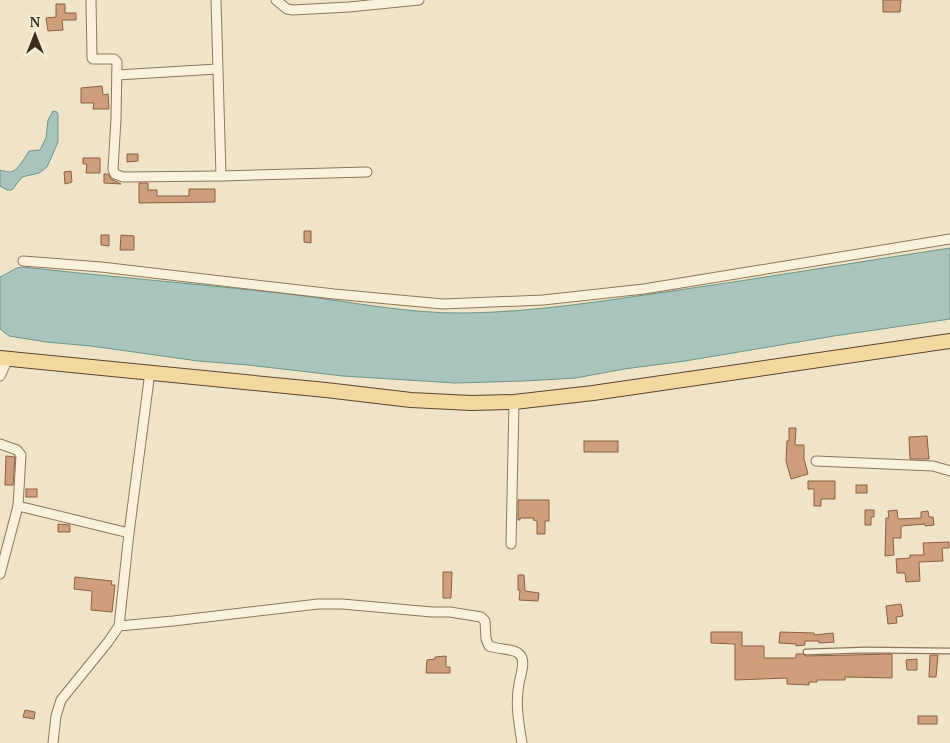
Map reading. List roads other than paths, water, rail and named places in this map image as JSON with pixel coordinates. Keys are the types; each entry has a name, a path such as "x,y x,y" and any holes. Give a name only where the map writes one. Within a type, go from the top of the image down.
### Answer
{"main road":[{"path":"4,358 411,400 471,403 514,402 613,390 950,341"}],"street":[{"path":"91,0 92,58 116,60 116,119 113,169 115,174 123,176 221,176 367,172"},
{"path":"216,0 221,176"},
{"path":"276,0 287,9 293,10 419,0"},
{"path":"117,74 217,68"},
{"path":"23,260 443,304 543,300 644,289 950,239"},
{"path":"0,376 4,358"},
{"path":"53,743 56,716 61,700 119,626 150,372"},
{"path":"511,544 514,402"},
{"path":"0,444 17,450 21,455 18,506 0,574"},
{"path":"816,461 933,466 950,471"},
{"path":"18,506 129,533"},
{"path":"119,626 318,604 450,612 481,617 485,620 486,639 489,646 514,651 520,654 522,658 517,693 522,743"}],"lane":[{"path":"806,652 866,650 950,651"}],"water":[{"path":"53,111 57,112 58,115 58,142 47,167 39,173 22,177 12,190 7,190 0,186 0,170 9,172 15,170 29,151 40,150 46,138 48,120"},
{"path":"950,248 950,319 576,378 455,383 343,376 198,361 91,346 46,342 9,336 0,329 0,277 22,267 289,294 399,309 466,313 518,311 595,302"}]}
